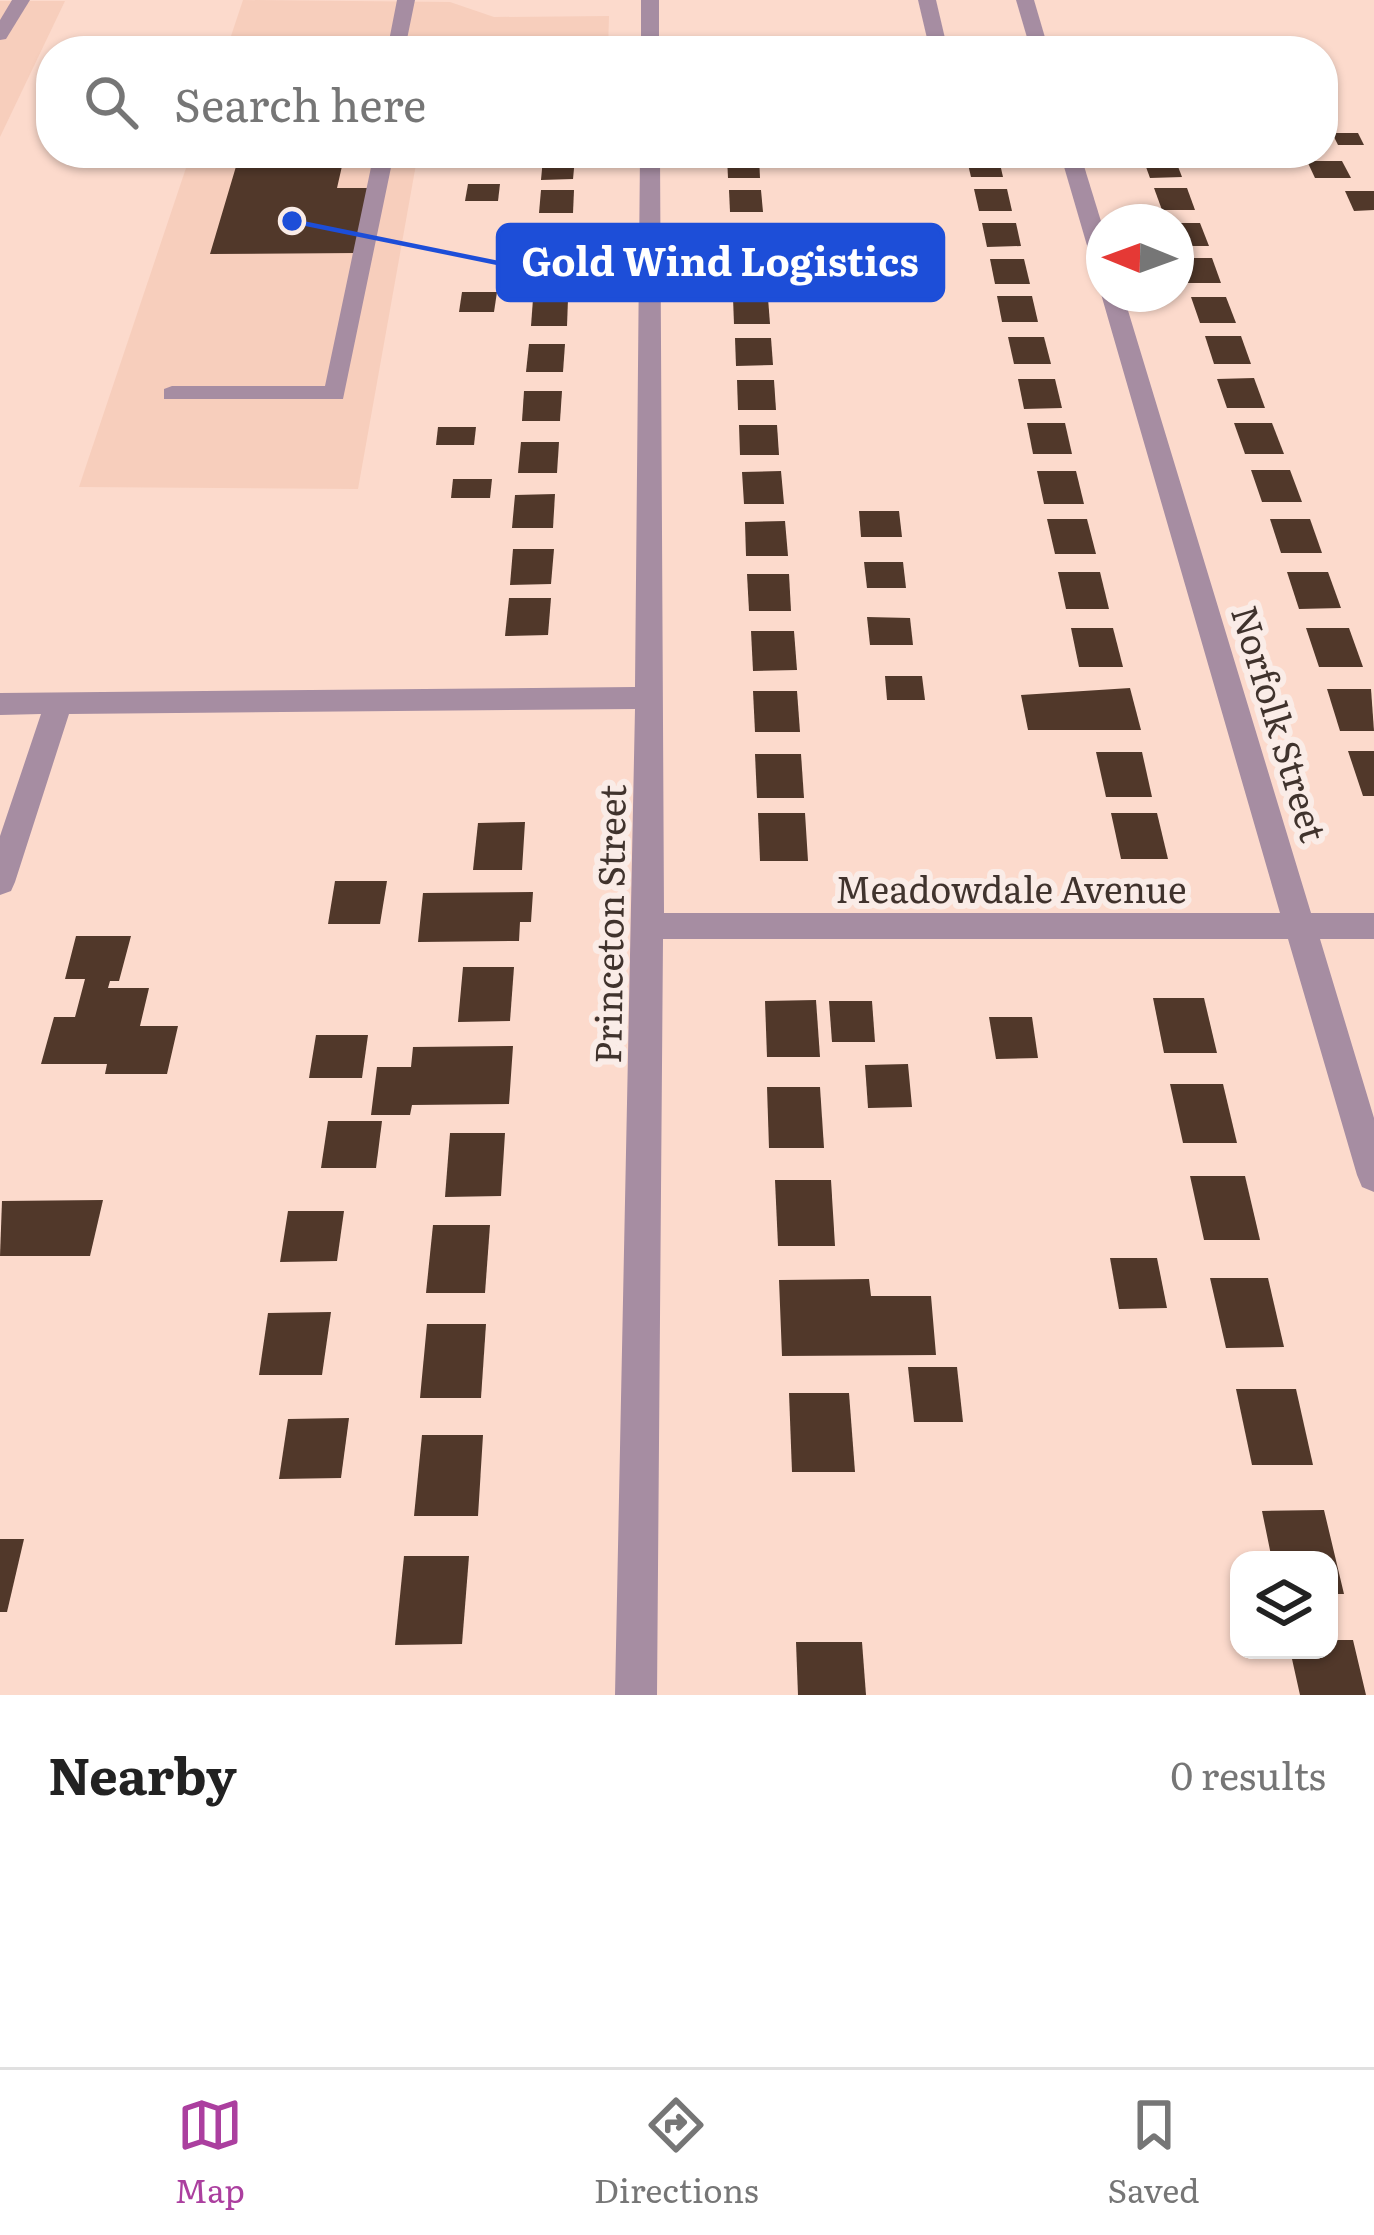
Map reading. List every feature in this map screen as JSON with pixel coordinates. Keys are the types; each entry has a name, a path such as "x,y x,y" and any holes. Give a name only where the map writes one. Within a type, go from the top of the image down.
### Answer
{"street":[{"path":"0,35 21,0"},
{"path":"399,36 406,0"},
{"path":"650,0 650,36"},
{"path":"927,0 935,36"},
{"path":"1025,0 1036,36"},
{"path":"172,394 335,394 381,168"},
{"name":"Princeton Street","path":"636,1695 648,926 650,168"},
{"path":"1075,168 1086,206"},
{"name":"Norfolk Street","path":"1117,312 1374,1175"},
{"path":"0,704 649,698"},
{"path":"0,881 58,704"},
{"name":"Meadowdale Avenue","path":"648,926 1374,926"}],"shaded area":[{"path":"243,0 450,2 494,17 609,16 608,36 231,36"},
{"path":"0,1 65,1 48,36 36,36 36,62 0,137"},
{"path":"186,168 415,168 358,489 79,487"}],"building":[{"path":"1338,133 1358,133 1364,145 1338,145"},
{"path":"1342,161 1351,178 1315,178 1310,168 1338,168"},
{"path":"236,168 342,168 337,188 370,188 357,253 210,254"},
{"path":"542,168 574,168 573,179 541,180"},
{"path":"728,168 760,168 760,178 728,178"},
{"path":"969,168 1001,168 1003,177 971,177"},
{"path":"1146,168 1179,168 1182,177 1150,178"},
{"path":"468,184 500,184 498,201 465,201"},
{"path":"1154,188 1187,188 1193,204 1160,204"},
{"path":"974,189 1007,189 1012,211 979,211"},
{"path":"541,190 574,190 573,213 539,213"},
{"path":"729,190 761,190 763,212 730,212"},
{"path":"1345,191 1374,191 1374,210 1354,211"},
{"path":"982,223 1016,223 1021,246 987,247"},
{"path":"1194,223 1200,223 1209,246 1194,246"},
{"path":"537,224 571,224 569,248 535,248"},
{"path":"730,224 764,224 765,247 731,247"},
{"path":"1194,258 1212,258 1221,283 1194,283"},
{"path":"990,259 1024,259 1030,284 995,284"},
{"path":"462,292 497,292 494,312 459,312"},
{"path":"997,296 1032,296 1038,322 1002,322"},
{"path":"1194,297 1226,297 1236,323 1200,323"},
{"path":"733,298 768,298 770,324 734,324"},
{"path":"533,299 568,299 567,326 531,326"},
{"path":"1205,336 1241,336 1251,364 1214,364"},
{"path":"1008,337 1044,337 1051,364 1014,364"},
{"path":"735,338 771,338 773,365 736,366"},
{"path":"529,344 565,344 563,372 526,372"},
{"path":"1254,378 1265,408 1227,408 1217,379"},
{"path":"1018,379 1055,379 1062,408 1024,409"},
{"path":"737,380 774,380 776,410 738,410"},
{"path":"524,391 562,391 560,421 522,421"},
{"path":"1027,423 1065,423 1072,454 1033,454"},
{"path":"1234,423 1272,423 1284,454 1245,454"},
{"path":"739,425 777,425 779,455 740,455"},
{"path":"438,427 476,427 474,445 436,445"},
{"path":"521,442 559,442 557,473 518,473"},
{"path":"1251,470 1290,470 1302,502 1262,502"},
{"path":"781,471 784,504 744,504 742,472"},
{"path":"1037,471 1076,471 1084,504 1044,504"},
{"path":"453,479 492,479 490,498 451,498"},
{"path":"555,494 553,528 512,528 515,495"},
{"path":"859,511 899,511 902,537 861,537"},
{"path":"1047,519 1087,519 1096,554 1055,554"},
{"path":"1270,519 1310,519 1322,553 1281,553"},
{"path":"785,521 788,556 746,556 745,522"},
{"path":"513,549 554,549 551,584 510,585"},
{"path":"864,562 903,562 906,588 867,588"},
{"path":"1058,572 1100,572 1109,609 1066,609"},
{"path":"1287,572 1328,572 1341,608 1299,609"},
{"path":"747,574 789,574 791,611 749,611"},
{"path":"509,598 551,598 548,635 505,636"},
{"path":"867,617 910,618 913,645 870,645"},
{"path":"1071,628 1113,628 1123,667 1079,667"},
{"path":"1306,628 1349,628 1363,667 1319,667"},
{"path":"751,631 794,631 797,670 753,671"},
{"path":"885,676 922,676 925,700 887,700"},
{"path":"1130,688 1141,730 1028,730 1021,695"},
{"path":"1327,689 1371,689 1374,731 1340,731"},
{"path":"753,691 797,691 800,732 755,732"},
{"path":"1348,751 1374,751 1374,796 1363,796"},
{"path":"1096,752 1142,752 1152,797 1106,797"},
{"path":"755,754 801,754 804,798 757,798"},
{"path":"758,813 805,813 808,861 760,861"},
{"path":"1111,813 1157,813 1168,859 1121,859"},
{"path":"525,822 522,870 473,870 478,823"},
{"path":"335,881 387,881 380,924 328,924"},
{"path":"533,892 531,922 520,922 519,941 418,942 423,893"},
{"path":"76,936 131,936 119,981 110,981 108,988 149,988 140,1026 178,1026 167,1074 105,1074 107,1064 41,1064 54,1017 75,1017 85,979 65,979"},
{"path":"463,967 514,967 510,1021 458,1022"},
{"path":"1153,998 1204,998 1217,1053 1164,1053"},
{"path":"816,1000 820,1057 767,1057 765,1001"},
{"path":"829,1001 872,1001 875,1042 832,1042"},
{"path":"989,1017 1032,1017 1038,1058 996,1059"},
{"path":"316,1035 368,1035 362,1078 309,1078"},
{"path":"513,1046 509,1104 412,1105 410,1115 371,1115 377,1067 411,1067 413,1047"},
{"path":"908,1064 912,1107 868,1108 865,1065"},
{"path":"1170,1084 1223,1084 1237,1143 1183,1143"},
{"path":"767,1087 820,1087 824,1148 769,1148"},
{"path":"328,1121 382,1121 376,1168 321,1168"},
{"path":"450,1133 505,1133 501,1196 445,1197"},
{"path":"1190,1176 1245,1176 1260,1240 1204,1240"},
{"path":"775,1180 831,1180 835,1246 778,1246"},
{"path":"103,1200 90,1256 0,1256 2,1201"},
{"path":"288,1211 344,1211 337,1261 280,1262"},
{"path":"433,1225 490,1225 485,1293 426,1293"},
{"path":"1110,1258 1157,1258 1167,1308 1119,1309"},
{"path":"1210,1278 1268,1278 1284,1347 1226,1348"},
{"path":"869,1279 871,1296 931,1296 936,1355 782,1356 779,1280"},
{"path":"331,1312 322,1375 259,1375 268,1313"},
{"path":"427,1324 486,1324 481,1398 420,1398"},
{"path":"908,1367 957,1367 963,1422 914,1422"},
{"path":"1236,1389 1296,1389 1313,1465 1252,1465"},
{"path":"789,1393 849,1393 855,1472 792,1472"},
{"path":"349,1418 341,1478 279,1479 288,1419"},
{"path":"422,1435 483,1435 478,1516 414,1516"},
{"path":"1324,1510 1334,1551 1270,1551 1262,1511"},
{"path":"0,1539 24,1539 7,1612 0,1612"},
{"path":"404,1556 469,1556 462,1644 395,1645"},
{"path":"1338,1640 1353,1640 1366,1695 1300,1695 1292,1659 1338,1659"},
{"path":"796,1642 862,1642 866,1695 798,1695"}],"place":[{"name":"Gold Wind Logistics","path":"292,221"}]}
